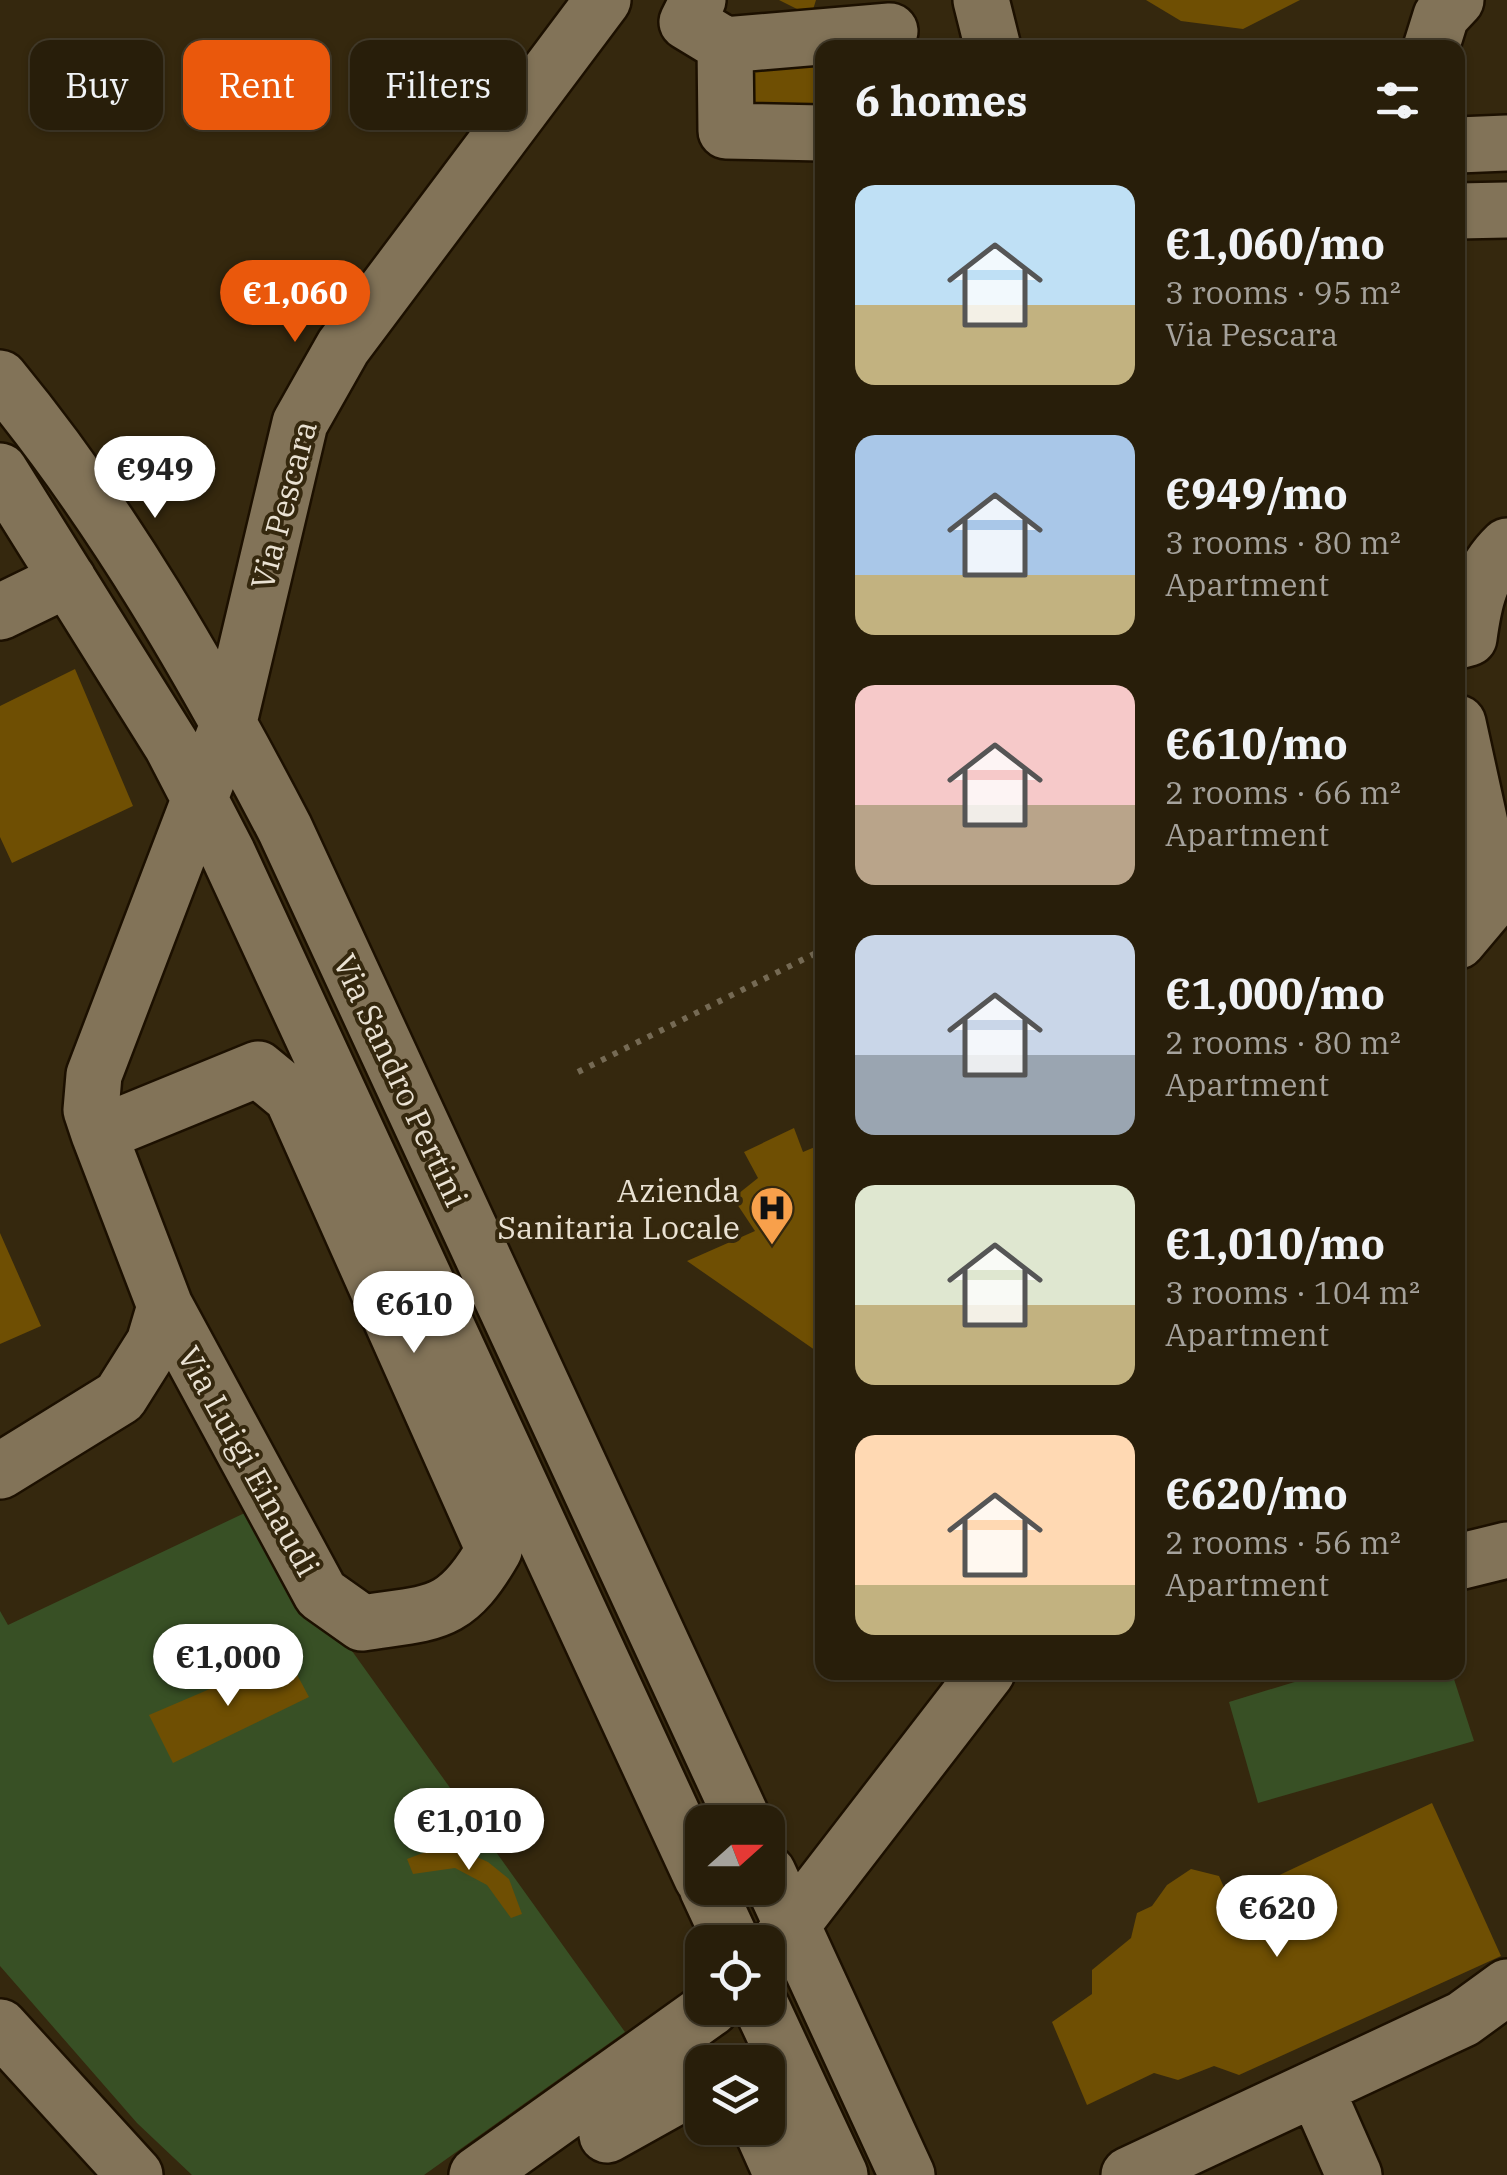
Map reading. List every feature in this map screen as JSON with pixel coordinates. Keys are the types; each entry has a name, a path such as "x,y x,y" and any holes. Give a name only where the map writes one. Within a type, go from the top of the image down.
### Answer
{"street":[{"name":"Via Pescara","path":"165,1306 98,1134 91,1110 94,1076 229,722 300,423 343,347 603,0"},
{"path":"981,0 992,40"},
{"path":"1434,40 1441,16 1456,0"},
{"path":"815,134 726,131 711,23 896,26"},
{"path":"1465,145 1507,143"},
{"path":"1465,211 1507,210"},
{"name":"Via Sandro Pertini","path":"0,378 65,456 229,722 294,847 736,1805"},
{"name":"Via Sandro Pertini","path":"0,471 200,797 685,1841"},
{"path":"1465,639 1469,638 1474,602 1497,555"},
{"path":"1497,555 1507,647"},
{"path":"0,612 68,580"},
{"path":"1465,755 1496,896 1465,933"},
{"name":"Via Luigi Einaudi","path":"98,1134 258,1069 292,1097 494,1550 472,1588 442,1611 362,1623 321,1594 165,1306"},
{"path":"0,1471 23,1437 120,1397 154,1343 165,1306"},
{"path":"1465,1560 1507,1550"},
{"path":"785,1933 991,1680"},
{"path":"785,1951 907,2175"},
{"path":"1164,2168 1463,2019 1507,1988"},
{"path":"607,2135 697,2025"},
{"path":"770,2025 840,2175"},
{"path":"0,2028 135,2175"},
{"path":"1316,2089 1354,2175"},
{"path":"477,2175 607,2135 685,2091"},
{"path":"768,2145 782,2175"}],"path":[{"path":"578,1072 815,954"}],"green space":[{"path":"251,1510 625,2032 424,2175 192,2175 137,2123 0,1966 0,1611 8,1625"},
{"path":"1301,1680 1454,1680 1474,1741 1258,1803 1229,1702"}],"building":[{"path":"779,0 816,0 811,16"},
{"path":"1146,0 1300,0 1243,29 1181,21"},
{"path":"747,52 815,54 815,126 744,121"},
{"path":"75,669 133,806 12,863 0,837 0,706"},
{"name":"Azienda Sanitaria Locale","path":"794,1128 803,1152 815,1147 815,1350 687,1261 755,1231 733,1198 758,1178 744,1152"},
{"path":"0,1233 41,1326 0,1344"},
{"path":"287,1656 309,1697 173,1763 149,1715"},
{"path":"1432,1803 1501,1956 1239,2075 1214,2066 1178,2080 1154,2073 1087,2105 1052,2022 1092,1994 1092,1970 1131,1938 1137,1913 1152,1906 1167,1885 1191,1869 1219,1876 1229,1899"},
{"path":"436,1848 466,1852 488,1862 509,1879 522,1914 511,1918 487,1885 455,1868 413,1874 407,1859"}],"place":[{"name":"Azienda Sanitaria Locale","path":"772,1246"}]}
